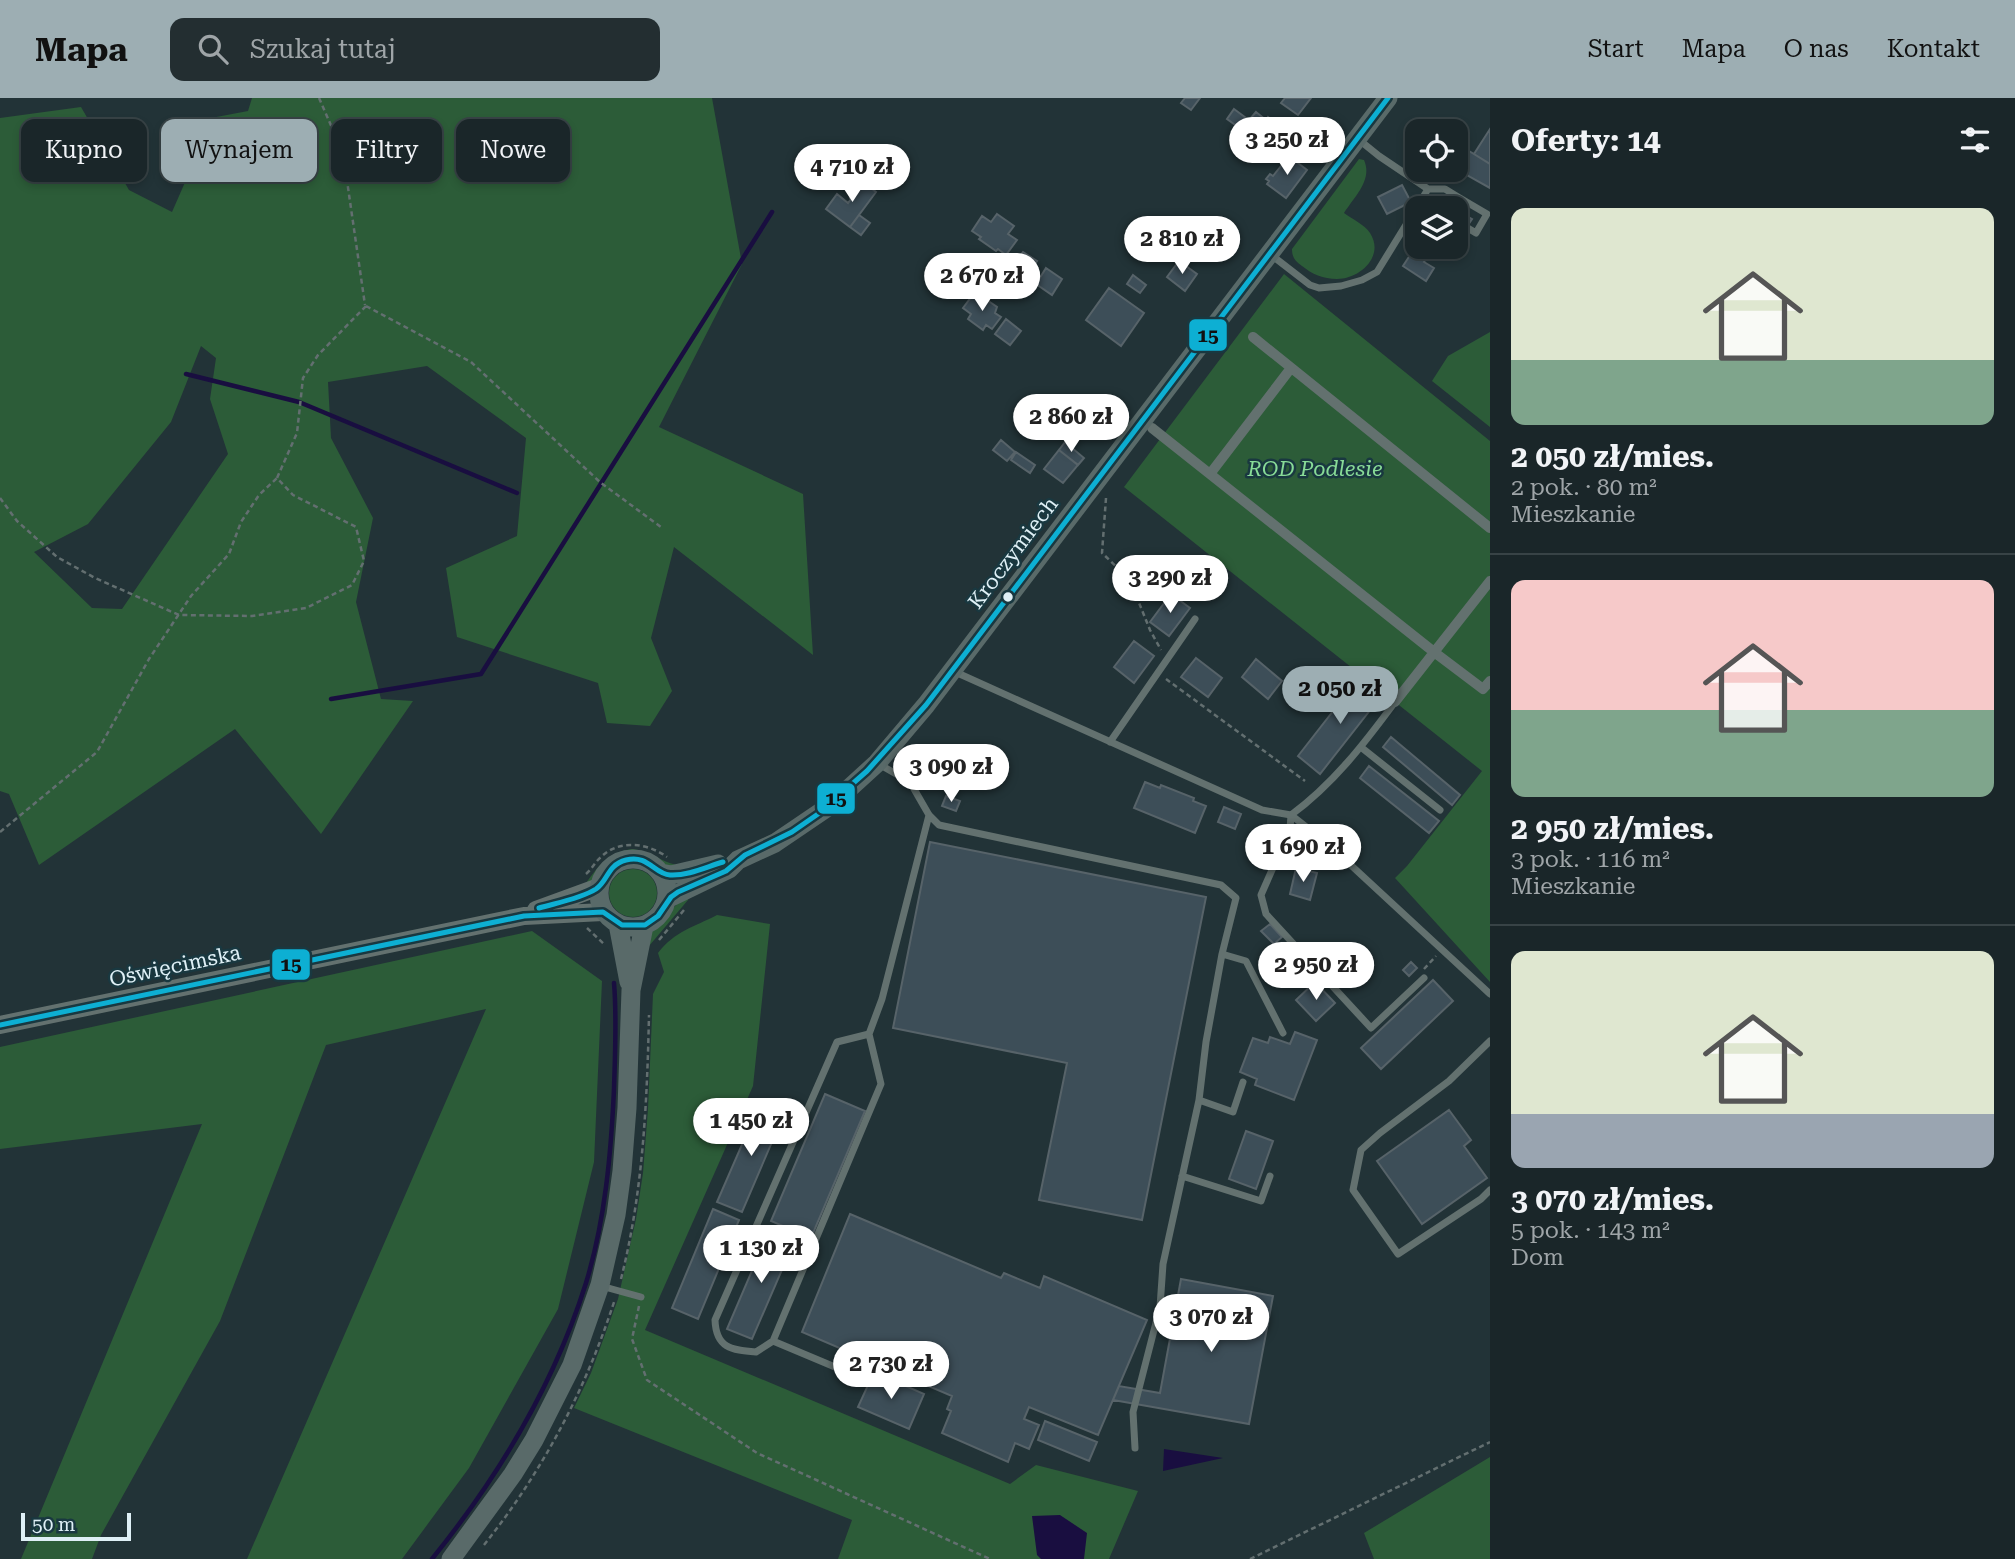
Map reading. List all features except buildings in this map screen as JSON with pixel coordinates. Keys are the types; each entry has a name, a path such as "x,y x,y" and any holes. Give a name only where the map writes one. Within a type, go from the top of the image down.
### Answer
{"main road":[{"name":"Kroczymiech","path":"667,866 671,875 738,860 775,843 831,805 877,763 952,671 1388,98"},
{"path":"610,918 626,927 645,926 659,916 667,899 667,866 653,865 642,860 620,861 610,867 598,887 599,900 610,918 631,990"},
{"name":"Kroczymiech","path":"667,899 729,869 738,860"},
{"path":"451,1559 500,1493 534,1440 572,1365 600,1286 616,1215 622,1171 631,990 645,926"}],"street":[{"path":"1253,337 1490,528"},
{"path":"1210,474 1291,368"},
{"path":"1152,428 1483,689 1490,681"},
{"path":"1395,702 1490,582"},
{"name":"Oświęcimska","path":"524,916 540,907 590,892 598,887"},
{"name":"Oświęcimska","path":"0,1025 524,916 610,918"}],"lane":[{"path":"1357,138 1428,189 1445,188 1457,196"},
{"path":"1269,254 1310,285 1326,288 1362,280 1377,272 1428,189"},
{"path":"1468,203 1488,214 1476,233 1468,228"},
{"path":"1110,742 1195,619"},
{"path":"952,671 1262,810 1291,815 1328,844 1490,994"},
{"path":"1395,702 1362,748 1315,797 1291,815 1290,829 1261,895 1266,914 1371,1028 1424,978"},
{"path":"1362,748 1440,810"},
{"path":"877,763 910,782 929,815 939,825 1221,885 1236,898 1222,954 1206,1042 1199,1100 1163,1264 1160,1307 1133,1412 1135,1448"},
{"path":"869,1034 837,1042 715,1320 715,1333 723,1345 756,1352 773,1341 881,1084 869,1034 882,999 929,815"},
{"path":"1222,954 1246,961 1283,1033"},
{"path":"1490,1041 1449,1082 1361,1150 1353,1191 1398,1254 1481,1199 1490,1190"},
{"path":"1199,1100 1233,1112 1243,1082"},
{"path":"1182,1176 1261,1201 1270,1176"},
{"path":"600,1286 641,1297"},
{"path":"773,1341 855,1375"}],"path":[{"path":"319,98 343,153 366,306"},
{"path":"0,832 97,752 149,659 191,596 229,554 241,522 259,495 277,478 297,433 303,378 318,355 366,306"},
{"path":"366,306 471,362 601,483 662,527"},
{"path":"0,498 17,521 57,557 95,578 179,615 253,616 306,608 352,585 364,561 356,527 293,495 277,478"},
{"path":"1106,498 1102,553 1131,583 1150,630 1167,660"},
{"path":"1158,672 1305,781"},
{"path":"581,877 589,872 601,857 621,846 643,846 667,866"},
{"path":"1424,978 1419,974 1442,950"},
{"path":"641,1297 632,1339 647,1381 757,1453 990,1559"},
{"path":"1250,1559 1490,1442"}],"green space":[{"path":"252,98 712,98 742,264 659,427 803,494 813,655 674,547 651,638 672,691 650,726 607,723 598,683 457,637 446,568 517,536 526,438 427,366 328,382 331,438 373,518 356,602 381,699 413,701 321,834 235,729 39,865 9,794 0,791 0,118 81,107 88,119 21,119 21,182 124,182 129,190 172,212 185,182 317,182 317,119 206,119 248,111","holes":["201,346 216,358 210,399 228,454 122,609 92,608 34,552 88,524 171,422"]},
{"path":"1359,159 1364,160 1366,174 1344,213 1370,233 1374,242 1372,258 1362,271 1354,275 1337,279 1322,277 1297,262 1292,249"},
{"name":"ROD Podlesie","path":"1284,274 1490,441 1490,982 1395,878 1482,771 1124,487"},
{"path":"1490,332 1490,427 1432,381 1448,356"},
{"path":"632,849 679,865 680,868 663,865 643,854 630,853 610,860 593,881 586,883 605,860"},
{"path":"633,869 650,876 657,893 650,910 633,917 616,910 609,893 616,876"},
{"path":"690,894 688,900 649,946 650,931"},
{"path":"717,915 770,924 753,1086 645,1330 1010,1484 1036,1465 1138,1491 1109,1559 838,1559 852,1520 574,1408 591,1373 618,1299 636,1219 648,1109 653,994 664,972 658,953 678,934"},
{"path":"532,931 602,981 594,1162 558,1309 469,1468 402,1559 247,1559 486,1009 326,1045 220,1321 101,1535 92,1559 21,1559 202,1124 0,1149 0,1047"},
{"path":"1490,1457 1490,1559 1374,1559 1364,1533"}],"shaded area":[{"path":"1164,1449 1223,1458 1163,1471"},
{"path":"1060,1515 1087,1533 1084,1559 1041,1559 1037,1555 1032,1516"}],"waterway":[{"path":"331,699 481,674 772,212"},
{"path":"186,374 299,402 517,493"},
{"path":"432,1559 480,1495 522,1428 558,1357 586,1283 598,1236 609,1163 615,1049 614,983"}],"transit line":[{"name":"15","path":"0,1025 524,916 603,912 622,925 645,925 658,916 671,897 678,892 726,871 745,855 792,832 818,814 867,771 926,705 1388,98"},
{"name":"15","path":"539,908 596,889 611,869 626,860 640,860 670,875 690,873 723,862"}]}
